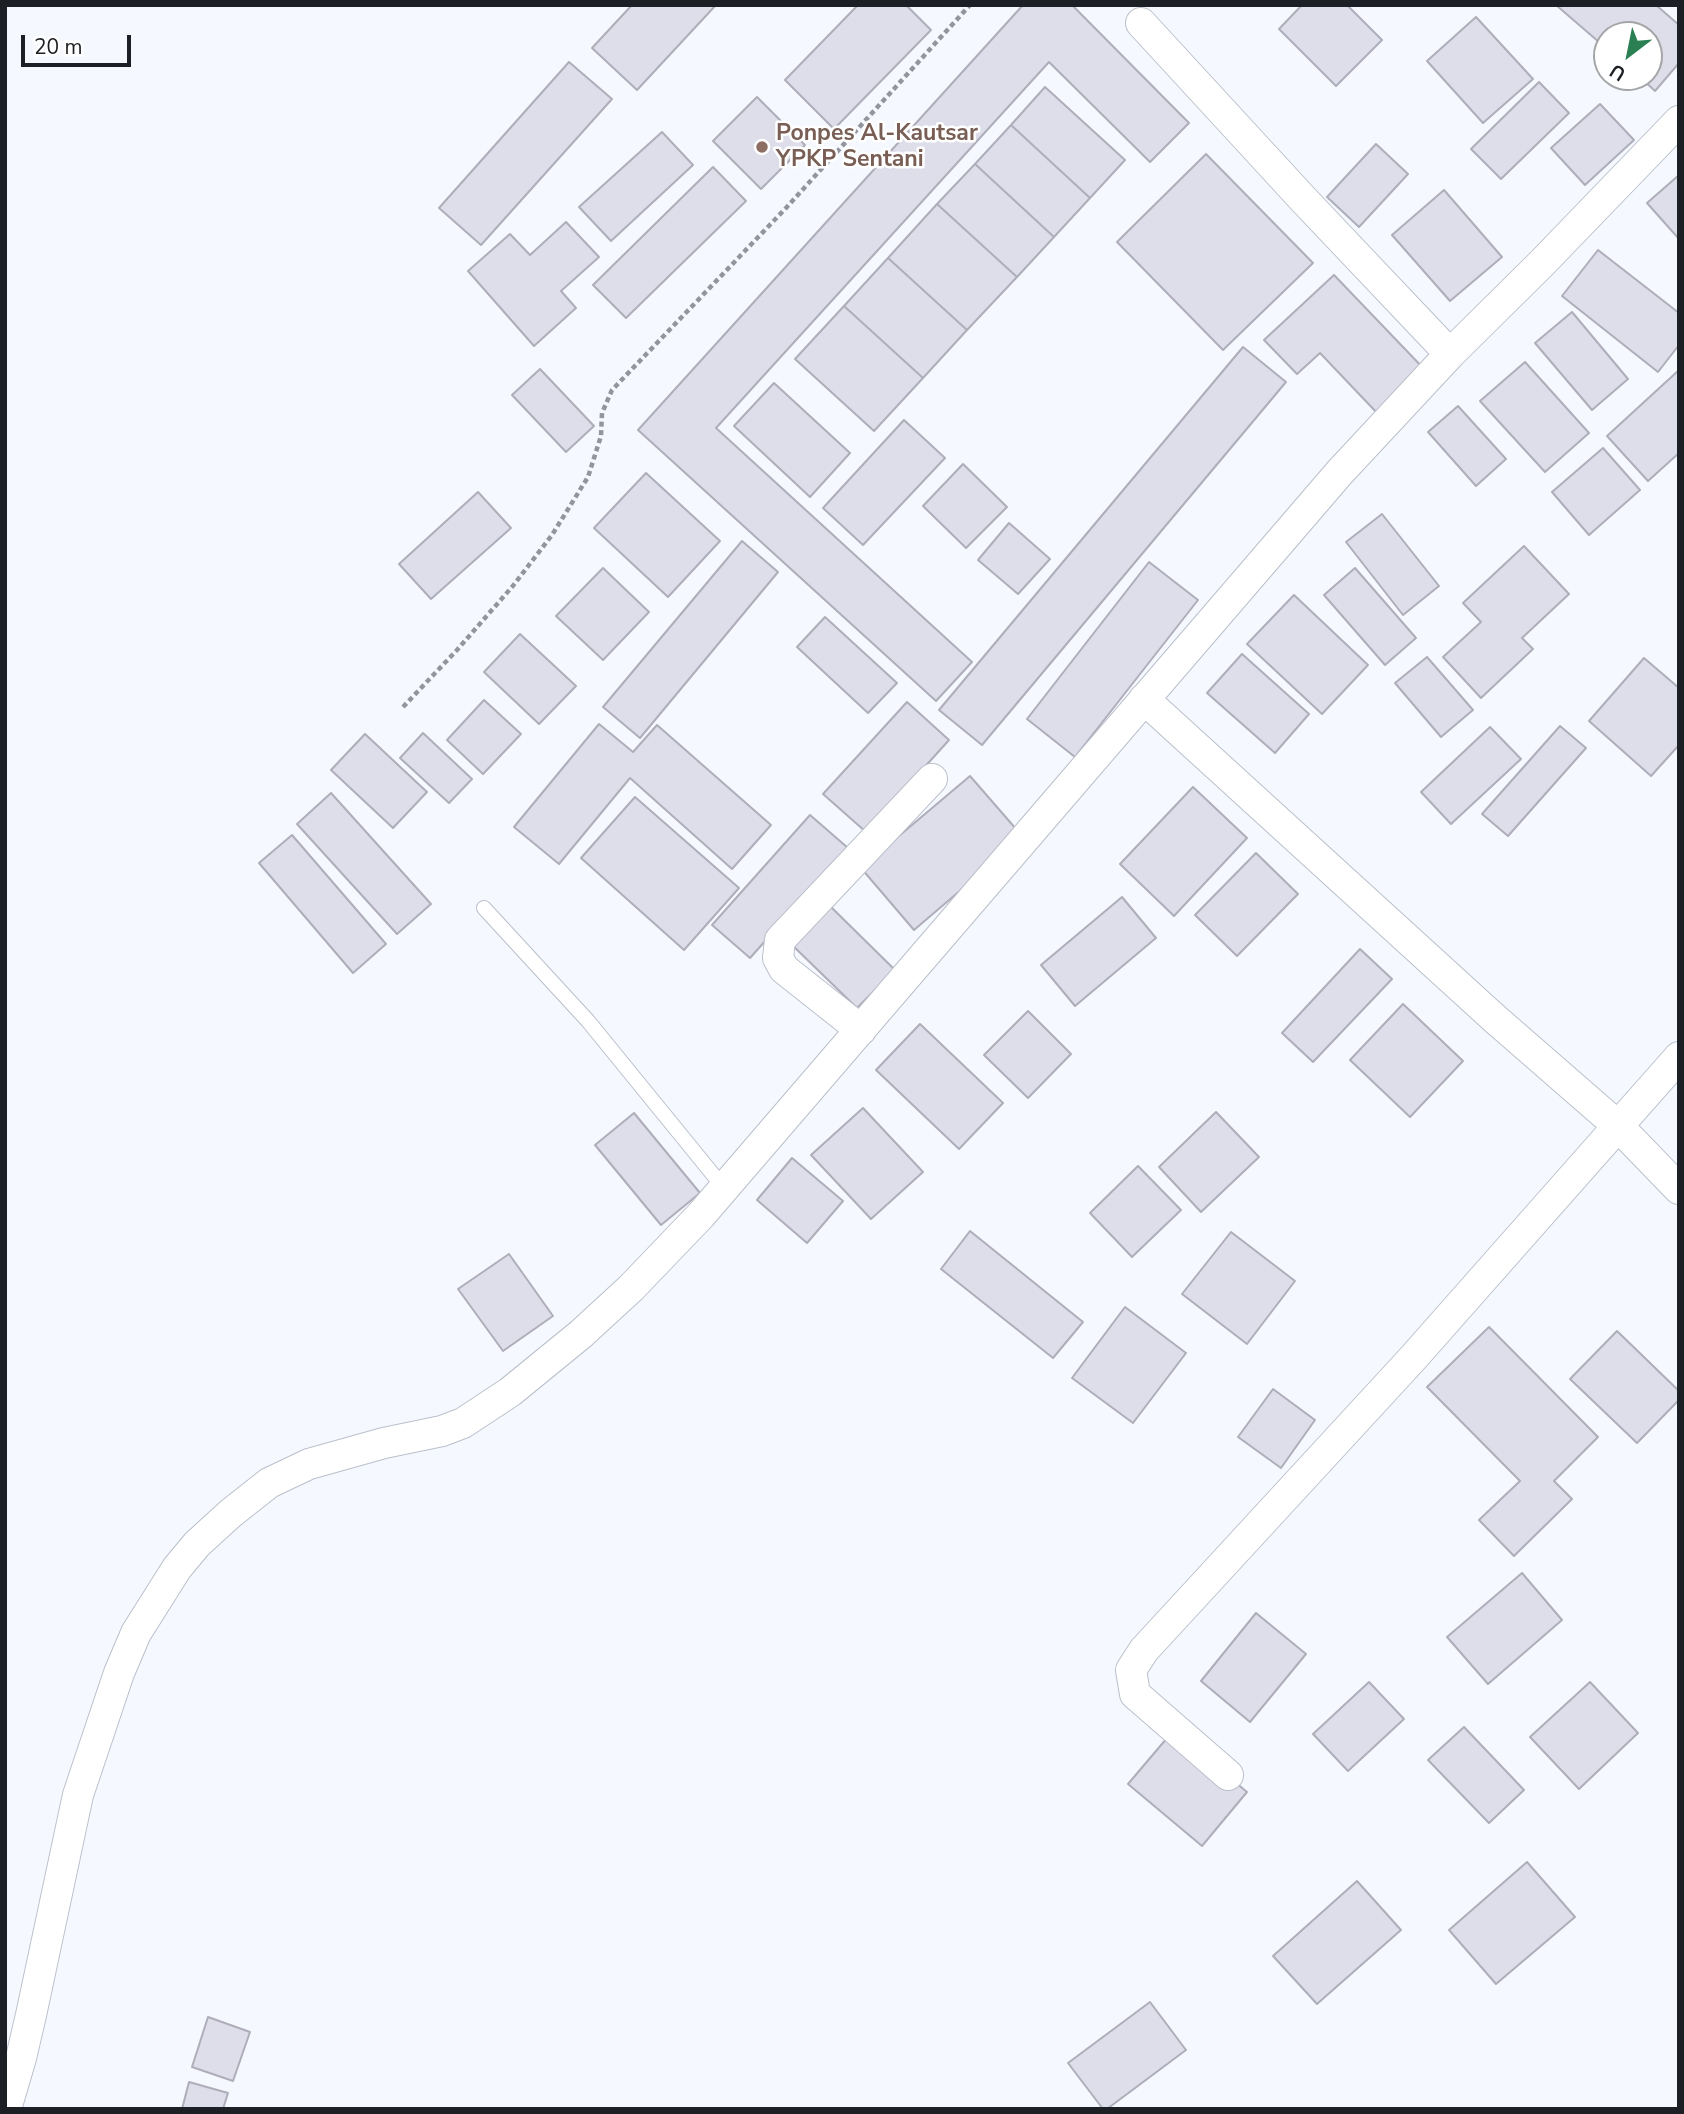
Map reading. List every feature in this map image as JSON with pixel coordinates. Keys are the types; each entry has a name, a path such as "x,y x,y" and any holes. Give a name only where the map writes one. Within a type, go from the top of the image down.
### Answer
{"street":[{"path":"1140,23 1450,354"},
{"path":"6,2109 32,2015 78,1794 119,1673 136,1633 177,1568 197,1544 270,1483 309,1464 384,1443 442,1431 463,1423 510,1392 581,1334 631,1288 701,1216 1340,472 1450,354 1679,121"},
{"path":"1144,699 1494,1017 1619,1126 1679,1189"},
{"path":"861,1030 784,970 778,958 780,940 932,779"},
{"path":"1228,1775 1135,1694 1131,1670 1144,1650 1413,1358 1679,1058"}],"lane":[{"path":"484,908 588,1021 724,1188"}],"path":[{"path":"403,707 513,587 552,535 588,477 601,436 601,413 612,390 786,208 970,5"}],"building":[{"path":"632,5 716,5 637,90 592,48"},
{"path":"858,5 906,5 931,30 834,129 785,80"},
{"path":"1023,5 1072,5 1189,123 1150,162 1049,62 716,428 972,662 936,701 638,430"},
{"path":"1302,5 1347,5 1382,40 1336,86 1279,29"},
{"path":"1556,5 1656,5 1679,25 1679,63 1663,82 1663,21 1593,21 1593,37"},
{"path":"1476,17 1533,79 1483,123 1427,61"},
{"path":"569,62 612,99 481,245 439,208"},
{"path":"1539,82 1569,113 1501,179 1471,149"},
{"path":"1045,87 1125,160 1090,198 1011,125"},
{"path":"757,97 805,145 761,189 713,141"},
{"path":"1600,104 1634,140 1585,185 1551,148"},
{"path":"1011,125 1090,198 1054,237 975,164"},
{"path":"662,132 693,165 611,241 579,207"},
{"path":"1376,144 1408,174 1359,227 1327,197"},
{"path":"1206,154 1313,263 1223,350 1117,242"},
{"path":"975,164 1054,237 1017,277 937,204"},
{"path":"713,167 746,201 626,318 593,285"},
{"path":"1679,175 1679,239 1647,203"},
{"path":"1444,190 1502,257 1450,301 1392,235"},
{"path":"937,204 1017,277 967,330 888,258"},
{"path":"566,222 599,257 561,291 576,308 534,346 468,271 510,234 530,255"},
{"path":"1598,250 1679,313 1679,345 1658,372 1562,296"},
{"path":"888,258 967,330 923,378 844,306"},
{"path":"1334,275 1426,371 1379,415 1320,353 1297,374 1264,340"},
{"path":"844,306 923,378 874,431 795,359"},
{"path":"1572,312 1628,379 1592,410 1535,343"},
{"path":"1243,347 1286,382 982,745 939,710"},
{"path":"1525,362 1589,433 1545,472 1480,401"},
{"path":"540,369 594,426 566,452 512,395"},
{"path":"1679,370 1679,453 1648,481 1607,436"},
{"path":"774,383 850,453 810,497 734,426"},
{"path":"1458,406 1506,459 1476,486 1428,432"},
{"path":"904,420 945,458 863,545 823,508"},
{"path":"1603,448 1640,490 1589,535 1552,492"},
{"path":"963,464 1007,507 966,548 923,506"},
{"path":"646,473 720,541 668,597 594,528"},
{"path":"478,492 511,528 431,599 399,564"},
{"path":"1382,514 1439,586 1403,615 1346,542"},
{"path":"1009,523 1050,559 1018,594 978,560"},
{"path":"742,541 778,572 640,738 603,707"},
{"path":"1524,546 1569,594 1522,638 1533,649 1481,698 1443,657 1481,622 1463,603"},
{"path":"1149,562 1198,600 1075,757 1027,719"},
{"path":"603,568 649,612 603,660 556,616"},
{"path":"1355,568 1416,638 1385,665 1324,595"},
{"path":"1294,595 1368,665 1322,714 1247,644"},
{"path":"825,617 897,683 868,713 797,647"},
{"path":"520,634 576,686 539,724 484,672"},
{"path":"1242,654 1309,714 1275,753 1207,693"},
{"path":"1427,657 1473,710 1441,737 1395,683"},
{"path":"1644,658 1679,688 1679,745 1651,776 1589,721"},
{"path":"484,700 521,734 483,774 447,740"},
{"path":"907,702 949,740 866,832 823,794"},
{"path":"599,724 633,752 657,725 771,825 732,869 630,778 559,864 514,827"},
{"path":"1560,726 1586,748 1508,836 1482,814"},
{"path":"1490,727 1521,759 1451,824 1421,792"},
{"path":"423,733 472,779 449,803 400,758"},
{"path":"365,734 427,792 393,828 331,770"},
{"path":"970,776 1023,837 914,930 861,868"},
{"path":"1193,787 1247,838 1174,916 1120,864"},
{"path":"331,793 431,904 397,934 297,824"},
{"path":"635,797 739,888 684,950 581,858"},
{"path":"810,815 848,848 750,958 712,925"},
{"path":"292,835 386,944 353,973 259,863"},
{"path":"1256,853 1298,894 1237,956 1195,915"},
{"path":"1122,897 1156,938 1075,1006 1041,965"},
{"path":"828,904 895,970 857,1008 790,943"},
{"path":"1360,949 1392,979 1313,1062 1282,1033"},
{"path":"1403,1004 1463,1061 1410,1117 1350,1060"},
{"path":"1028,1011 1071,1054 1028,1098 984,1055"},
{"path":"920,1024 1003,1103 959,1149 876,1070"},
{"path":"863,1108 923,1172 871,1219 811,1155"},
{"path":"1216,1112 1259,1157 1201,1212 1159,1167"},
{"path":"634,1113 700,1193 661,1225 595,1145"},
{"path":"792,1158 843,1201 807,1243 757,1200"},
{"path":"1138,1166 1181,1210 1132,1257 1090,1213"},
{"path":"970,1231 1083,1322 1053,1358 941,1269"},
{"path":"1231,1232 1295,1281 1247,1344 1182,1294"},
{"path":"509,1254 553,1316 503,1351 458,1289"},
{"path":"1125,1307 1186,1353 1133,1423 1072,1378"},
{"path":"1489,1327 1598,1437 1554,1481 1572,1499 1514,1556 1479,1520 1520,1481 1427,1387"},
{"path":"1617,1331 1679,1391 1679,1400 1637,1443 1570,1379"},
{"path":"1273,1389 1315,1420 1281,1468 1238,1437"},
{"path":"1522,1573 1562,1620 1488,1684 1447,1637"},
{"path":"1256,1613 1306,1654 1250,1722 1201,1681"},
{"path":"1369,1682 1404,1719 1348,1771 1313,1734"},
{"path":"1590,1682 1638,1733 1579,1789 1530,1737"},
{"path":"1464,1727 1524,1790 1489,1823 1428,1760"},
{"path":"1173,1731 1247,1792 1202,1846 1128,1784"},
{"path":"1527,1862 1575,1917 1496,1984 1449,1930"},
{"path":"1357,1881 1401,1930 1317,2004 1273,1956"},
{"path":"1150,2002 1186,2050 1107,2109 1103,2109 1068,2063"},
{"path":"208,2017 250,2032 233,2081 192,2067"},
{"path":"189,2082 228,2093 223,2109 182,2109"}],"place":[{"name":"Ponpes Al-Kautsar YPKP Sentani","path":"762,147"}]}
